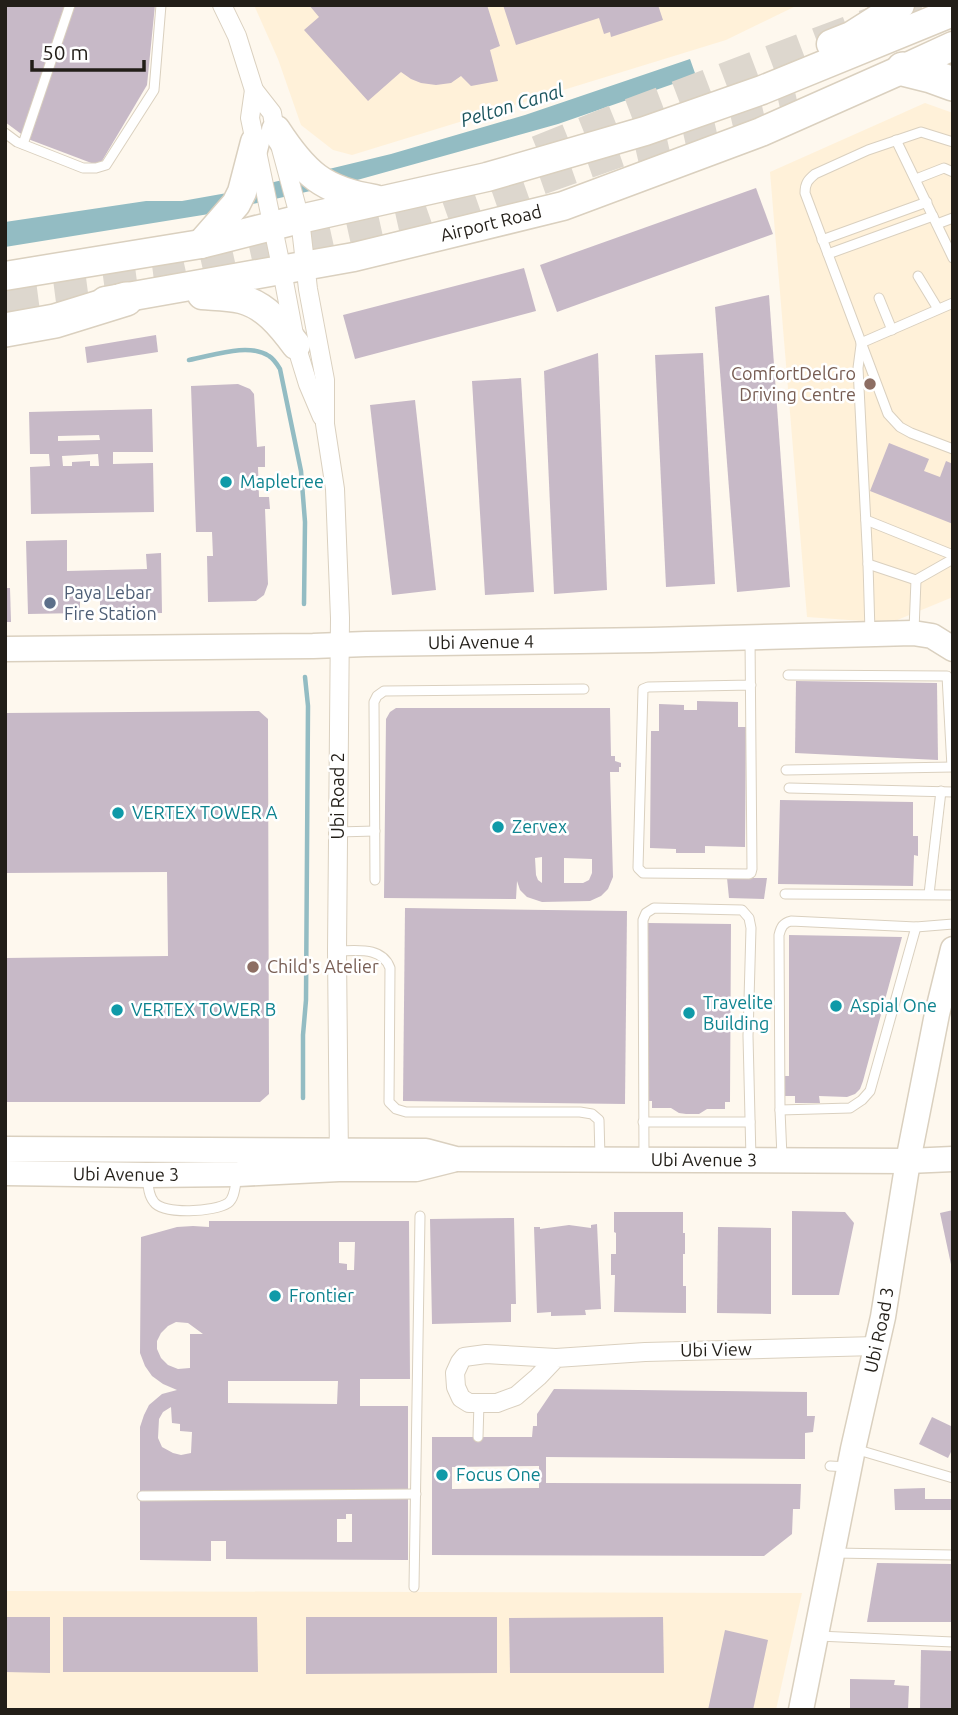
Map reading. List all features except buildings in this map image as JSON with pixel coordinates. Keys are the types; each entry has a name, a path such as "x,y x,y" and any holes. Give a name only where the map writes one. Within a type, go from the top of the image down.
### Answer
{"highway":[{"path":"903,69 953,84"},
{"path":"5,330 55,321 126,299"}],"main road":[{"path":"645,131 738,82 851,36 895,7"},
{"path":"5,276 201,244 487,177 645,131 762,90 953,12"},
{"name":"Airport Road","path":"5,314 126,299 294,269 563,206 761,132 953,46"},
{"path":"201,244 236,204 265,136 295,158 323,184 362,197 385,200"},
{"path":"170,291 240,299 258,305 283,328 296,345"}],"street":[{"path":"222,5 237,36 254,90 272,113 265,136 286,222"},
{"path":"265,136 286,222"},
{"name":"Ubi Road 2","path":"286,222 294,269 325,380 325,424 335,489 340,645 337,832 339,1160"},
{"name":"Ubi Road 2","path":"286,222 294,269 296,345 308,384 325,424"},
{"name":"Ubi Avenue 4","path":"5,649 750,638 913,633 932,636 952,648"},
{"name":"Ubi Road 3","path":"801,1710 832,1553 844,1461 883,1317 908,1161 937,1014 952,954"},
{"name":"Ubi Avenue 3","path":"5,1149 147,1149 238,1163"},
{"name":"Ubi Avenue 3","path":"5,1173 147,1175 238,1163 339,1160 416,1169 456,1159 953,1159"},
{"name":"Ubi View","path":"479,1403 469,1403 461,1398 456,1387 455,1373 464,1357 486,1354 556,1358 645,1352 876,1346"},
{"path":"479,1403 497,1403 516,1396 556,1358"}],"lane":[{"path":"23,144 70,5"},
{"path":"5,134 83,168 96,169 106,165 154,90 161,5"},
{"path":"953,142 921,132 867,150 815,174 805,185 805,193 822,240 888,414 900,427 911,433 953,449"},
{"path":"896,140 953,258"},
{"path":"916,180 944,168 953,172"},
{"path":"822,240 927,202"},
{"path":"828,254 935,220 953,218"},
{"path":"918,276 937,309"},
{"path":"879,298 892,330"},
{"path":"861,343 953,303"},
{"path":"861,343 858,368 870,634"},
{"path":"866,520 953,557"},
{"path":"916,580 953,557"},
{"path":"868,564 916,580"},
{"path":"913,633 916,580"},
{"path":"750,638 751,685 751,873 643,873 638,867 643,689 751,685"},
{"path":"786,770 952,767 947,676 788,675"},
{"path":"374,880 373,702 377,696 384,691 584,689"},
{"path":"789,788 953,792"},
{"path":"929,894 941,791"},
{"path":"337,832 374,831"},
{"path":"785,894 953,895"},
{"path":"644,1160 643,920 646,913 654,908 742,910 749,918 751,1160"},
{"path":"783,1159 780,1110 781,927 785,922 792,921 916,926 953,924"},
{"path":"780,1110 850,1108 870,1091 916,926"},
{"path":"337,951 365,951 387,959 390,968 389,1102 396,1109 406,1112 592,1114 599,1121 600,1159"},
{"path":"643,1122 750,1122"},
{"path":"147,1149 147,1175 154,1203 174,1210 210,1209 228,1203 232,1196 238,1163"},
{"path":"414,1587 421,1216"},
{"path":"478,1437 479,1403"},
{"path":"844,1461 953,1478"},
{"path":"142,1496 416,1494"},
{"path":"832,1553 953,1555"},
{"path":"816,1636 953,1642"}],"shaded area":[{"path":"254,5 798,5 726,40 352,155 333,150 301,125 278,59"},
{"name":"ComfortDelGro Driving Centre","path":"925,103 953,113 953,597 890,623 807,617 770,172"},
{"path":"5,1591 802,1593 776,1710 5,1710"}],"water":[{"path":"690,59 696,76 558,124 350,182 209,214 5,247 5,222 146,201 182,201 333,168 525,115"}],"waterway":[{"path":"189,360 230,351 251,350 269,356 280,369 301,471 305,522 304,604"},
{"path":"303,1098 308,706 305,677"}],"tunnel":[{"path":"538,152 921,5"},
{"path":"5,298 174,276 413,223 621,150 799,109"}],"place":[{"name":"ComfortDelGro Driving Centre","path":"870,384"},
{"name":"Mapletree","path":"226,482"},
{"name":"Paya Lebar Fire Station","path":"50,603"},
{"name":"VERTEX TOWER A","path":"118,813"},
{"name":"Zervex","path":"498,827"},
{"name":"Child's Atelier","path":"253,967"},
{"name":"Aspial One","path":"836,1006"},
{"name":"VERTEX TOWER B","path":"117,1010"},
{"name":"Travelite Building","path":"689,1013"},
{"name":"Frontier","path":"275,1296"},
{"name":"Focus One","path":"442,1475"}],"water label":[{"name":"Pelton Canal","path":"512,105"}]}
